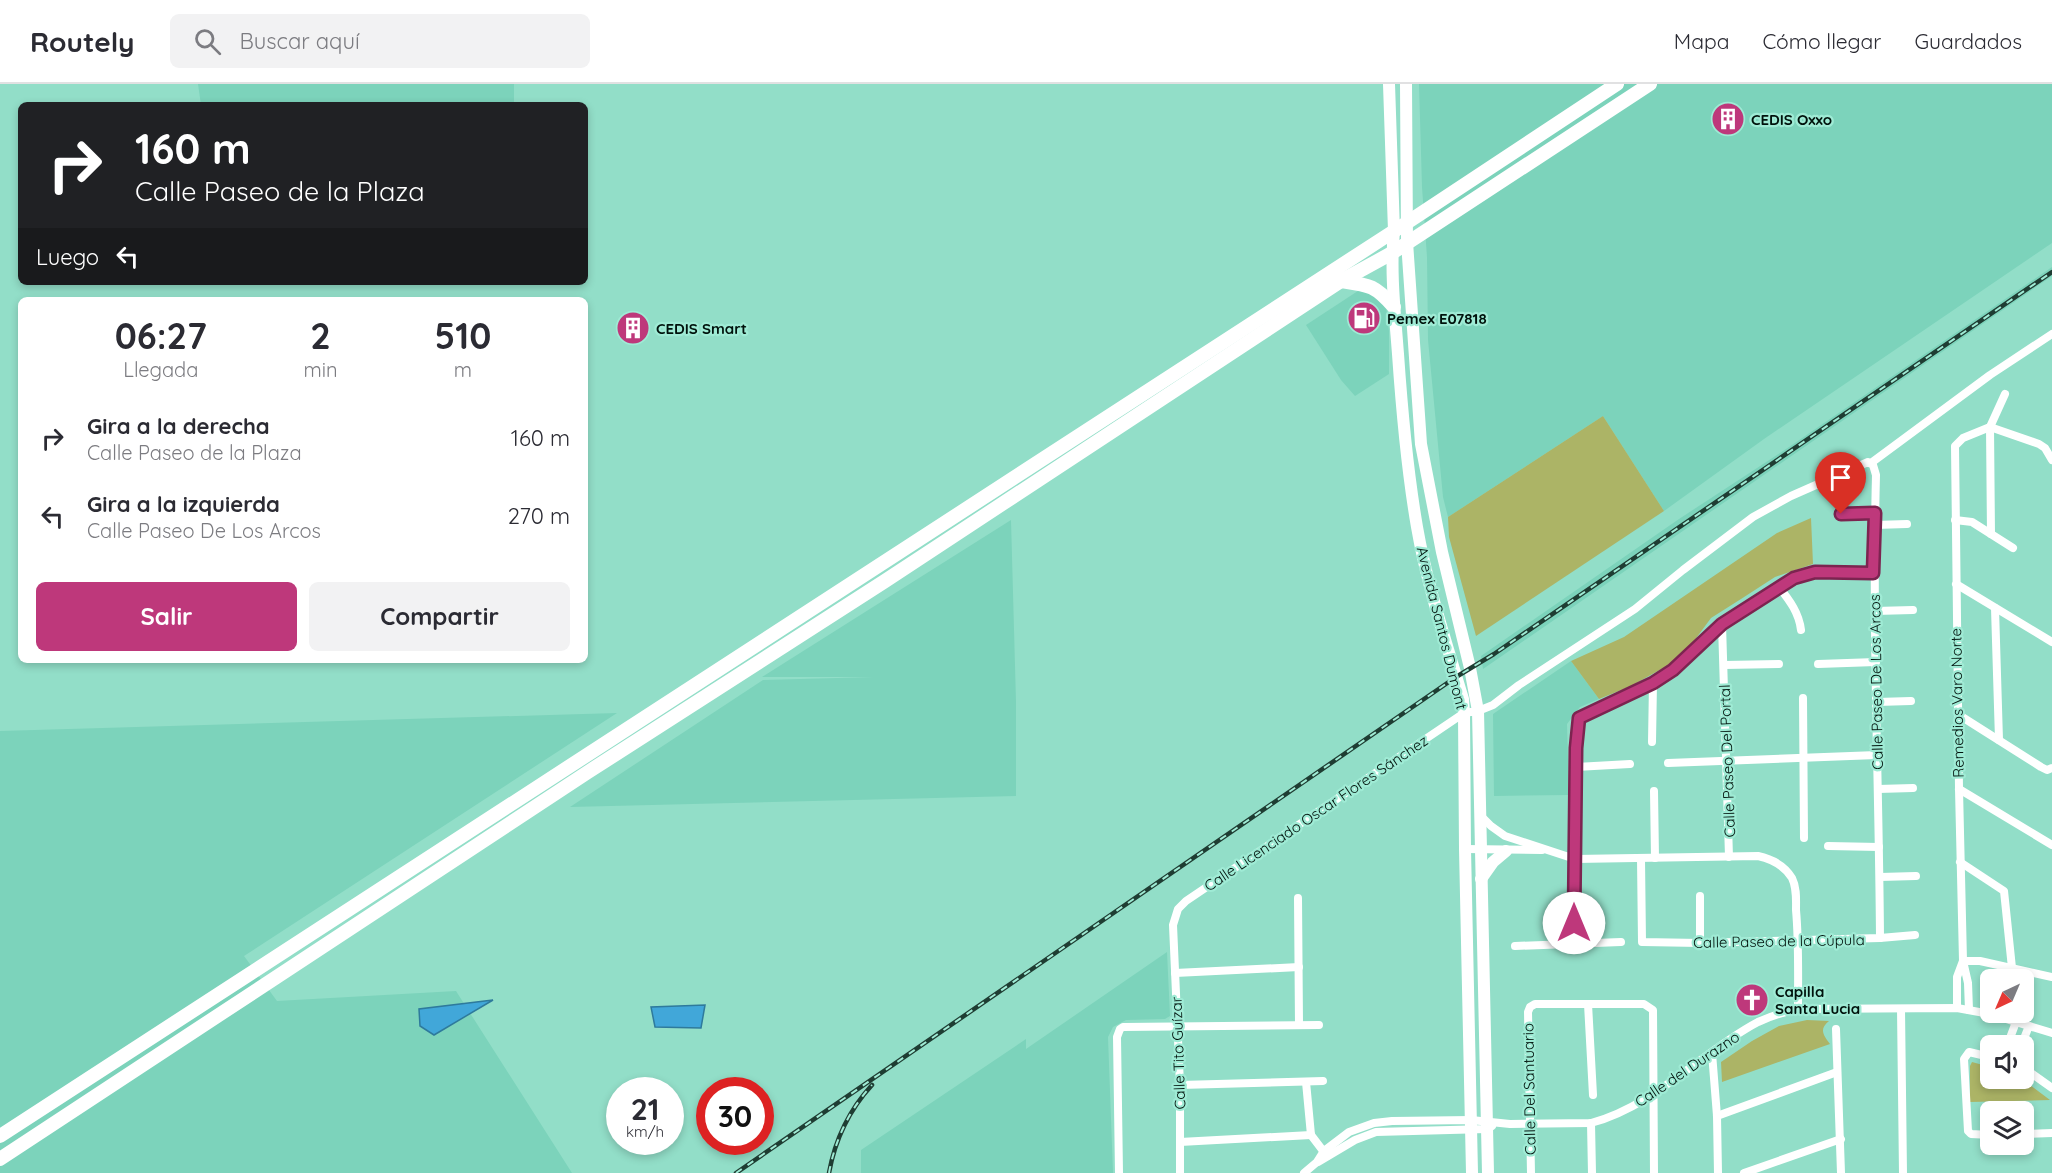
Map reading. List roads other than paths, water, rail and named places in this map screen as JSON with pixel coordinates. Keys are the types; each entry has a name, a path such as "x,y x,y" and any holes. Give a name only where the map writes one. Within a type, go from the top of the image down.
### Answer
{"main road":[{"name":"Avenida Santos Dumont","path":"1389,84 1392,137 1394,307 1404,446 1417,528 1437,611 1463,699 1472,1173"},
{"name":"Avenida Santos Dumont","path":"1406,84 1407,243 1421,444 1442,552 1472,675 1478,711 1480,850 1491,1124 1488,1173"},
{"path":"1,1136 1617,84"},
{"path":"0,1159 1341,281 1392,253 1650,84"},
{"path":"1392,137 1407,138"},
{"path":"1341,281 1373,287 1394,307"},
{"path":"579,759 588,772"},
{"path":"1481,880 1493,862 1506,851"},
{"path":"58,1121 73,1101 71,1090"}],"street":[{"path":"1478,711 1493,705 1519,685 1635,609 1753,517 1791,496 1866,463 2052,334"},
{"path":"1991,534 1990,427 2005,394"},
{"path":"1990,427 2033,441 2046,448 2051,456"},
{"name":"Remedios Varo Norte","path":"1969,1010 1968,983 1963,960 1960,862 1955,446 1963,438 1990,427"},
{"name":"Calle Paseo De Los Arcos","path":"1866,463 1875,469 1876,475 1873,573 1880,938"},
{"path":"1841,514 1875,513"},
{"path":"1955,520 1972,522 2013,548"},
{"path":"1875,525 1907,524"},
{"path":"1574,944 1576,766 1579,718 1653,683 1673,670 1722,624 1794,578 1815,572 1873,573"},
{"path":"1956,584 2052,642"},
{"path":"1779,587 1792,602 1801,630"},
{"path":"1995,608 1999,740"},
{"path":"1875,611 1914,610"},
{"name":"Calle Paseo Del Portal","path":"1722,624 1729,857"},
{"path":"1818,664 1876,662"},
{"name":"Calle Paseo Del Portal","path":"1724,665 1779,664"},
{"path":"1652,742 1653,683"},
{"path":"1803,698 1804,838"},
{"path":"1877,702 1911,701"},
{"name":"Calle Licenciado Oscar Flores Sánchez","path":"1173,932 1174,917 1186,901 1464,713 1478,711"},
{"path":"1959,715 2041,767 2047,770 2052,768"},
{"path":"1668,763 1803,756 1877,755"},
{"path":"1576,766 1630,764"},
{"path":"1878,789 1913,789"},
{"path":"1959,789 2052,845"},
{"path":"1654,791 1656,858"},
{"path":"1480,814 1498,832 1575,859 1758,856 1770,859 1786,870 1795,886 1798,1009"},
{"path":"1828,846 1879,847"},
{"path":"1465,849 1544,850"},
{"name":"Calle Paseo de la Cúpula","path":"1641,859 1642,942 1700,943 1880,938 1915,934"},
{"path":"1960,862 2004,891 2012,968"},
{"path":"1880,878 1916,876"},
{"path":"1700,896 1700,943"},
{"path":"1298,898 1299,1024"},
{"name":"Calle Tito Guízar","path":"1173,932 1180,1085 1180,1173"},
{"path":"1515,946 1621,942"},
{"path":"1963,960 1980,961 2052,977"},
{"name":"Remedios Varo Norte","path":"1957,1008 1957,977 1963,960"},
{"path":"1176,972 1299,967"},
{"name":"Calle Del Santuario","path":"1531,1173 1527,1016 1530,1007 1535,1004 1588,1004"},
{"path":"1593,1095 1588,1004 1644,1004 1651,1007 1654,1013 1652,1094 1654,1173"},
{"name":"Calle del Durazno","path":"1304,1173 1349,1132 1374,1123 1392,1121 1471,1125 1591,1123 1618,1114 1652,1094 1759,1022 1774,1015 1798,1009 1957,1008 1980,1013"},
{"path":"1901,1009 1903,1173"},
{"name":"Calle del Durazno","path":"2019,1023 2052,1033"},
{"path":"1119,1173 1118,1032 1123,1027 1319,1025"},
{"path":"2025,1035 2029,1026"},
{"path":"1836,1029 1841,1173"},
{"path":"1712,1053 1717,1116 1718,1173"},
{"path":"1980,1055 1969,1053 1964,1059 1968,1131 1971,1134 1980,1134"},
{"path":"1717,1116 1837,1072"},
{"path":"2034,1075 2052,1088"},
{"path":"1180,1085 1323,1081"},
{"path":"1306,1082 1311,1135 1326,1154"},
{"path":"1591,1123 1592,1173"},
{"path":"2034,1134 2052,1133"},
{"path":"1180,1142 1311,1135"},
{"path":"1744,1173 1841,1139"}],"water":[{"path":"493,1000 434,1035 420,1026 419,1009"},
{"path":"705,1005 701,1028 655,1027 651,1007"}],"railway":[{"path":"736,1173 1456,677 1494,654 2052,272"},
{"path":"829,1173 844,1126 856,1105 872,1085"}],"place":[{"name":"CEDIS Oxxo","path":"1728,119"},
{"name":"Pemex E07818","path":"1364,318"},
{"name":"CEDIS Smart","path":"633,328"},
{"name":"Capilla Santa Lucia","path":"1752,1000"}]}
